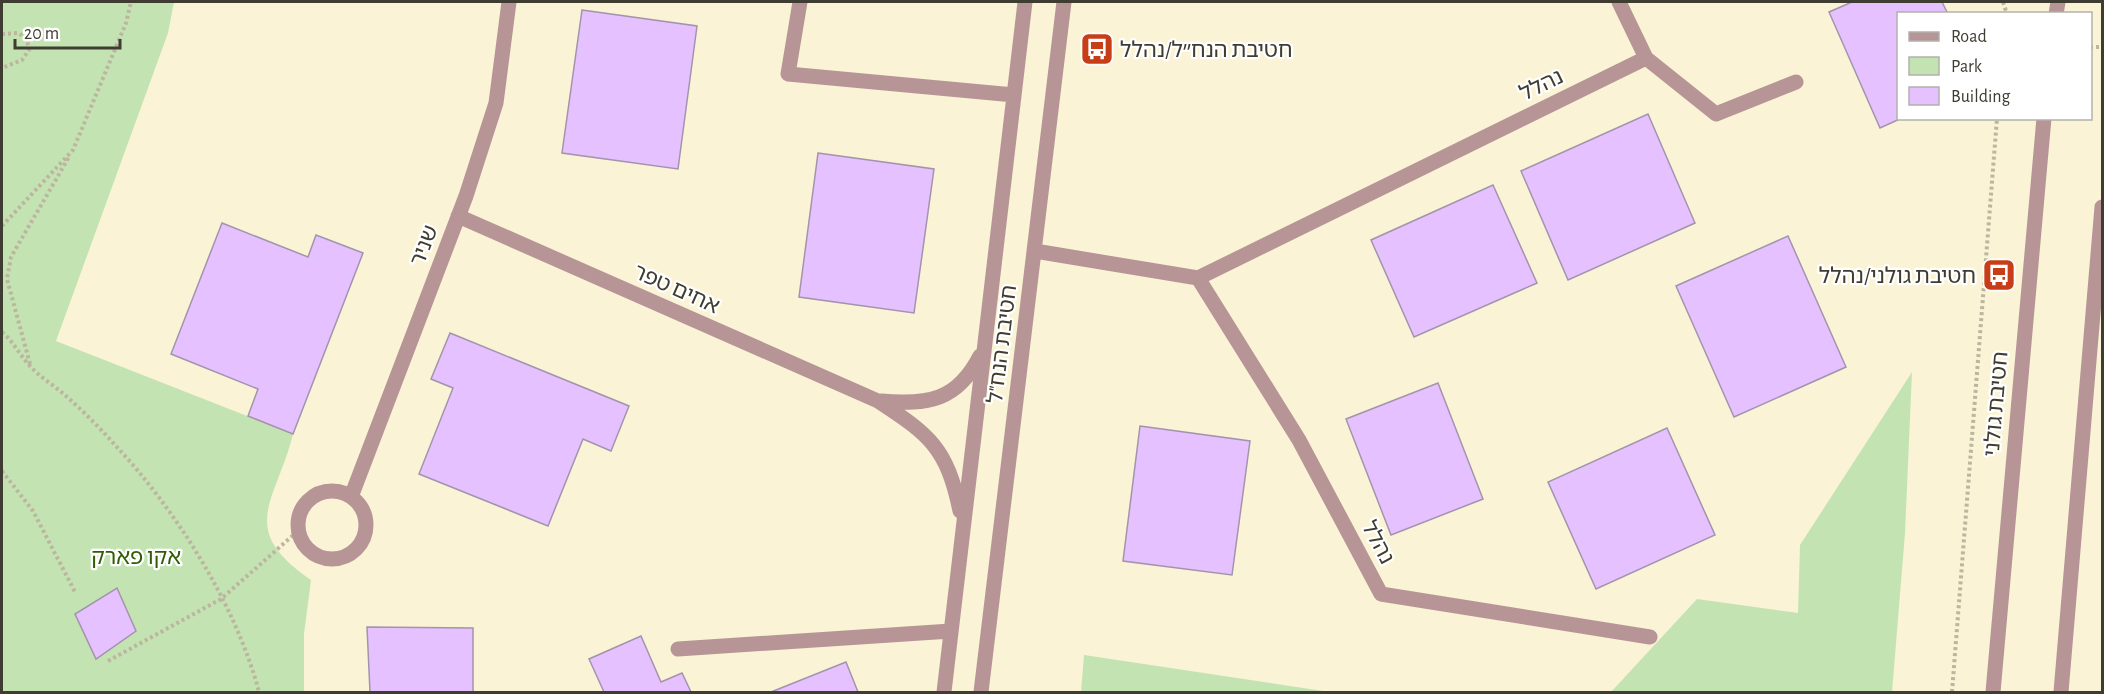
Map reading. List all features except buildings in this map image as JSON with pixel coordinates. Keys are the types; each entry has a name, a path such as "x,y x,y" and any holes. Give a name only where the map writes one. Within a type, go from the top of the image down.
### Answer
{"street":[{"name":"שניר","path":"351,497 458,216 496,103 509,2"},
{"path":"800,2 788,74 1014,95"},
{"name":"חטיבת הנח\"ל","path":"944,693 1025,2"},
{"name":"חטיבת הנח\"ל","path":"981,693 1064,2"},
{"path":"1619,2 1646,58 1716,114 1796,82"},
{"name":"נהלל","path":"1646,58 1198,278 1299,440 1381,594 1650,637"},
{"name":"חטיבת גולני","path":"1993,693 2043,120"},
{"path":"2061,693 2103,207"},
{"name":"אחים טפר","path":"458,216 878,401"},
{"path":"1035,251 1198,278"},
{"path":"878,401 910,403 942,396 957,388 972,372 984,348"},
{"path":"878,401 916,426 938,450 953,476 963,525"},
{"path":"331,491 351,497 361,508 365,523 359,544 348,554 333,559 317,555 305,546 298,531 301,510 315,495 331,491"},
{"path":"678,650 951,631"}],"path":[{"path":"31,368 7,279 11,257 73,150 126,23 131,2"},
{"path":"2,34 19,33 27,40 29,50 22,60 2,68"},
{"path":"1952,693 1997,120"},
{"path":"2,226 73,150"},
{"path":"2,332 31,368 66,396 116,445 160,499 198,557 221,599 260,693"},
{"path":"2,471 33,511 75,592"},
{"path":"108,661 221,599 298,531"}],"green space":[{"name":"אקו פארק","path":"2,2 174,2 168,33 56,341 293,434 271,497 268,529 274,545 288,562 311,580 304,634 304,692 2,692"},
{"path":"1912,372 1905,533 1892,692 1611,692 1697,599 1798,613 1800,545"},
{"path":"1084,655 1330,692 1081,692"}],"place":[{"name":"חטיבת הנח״ל/נהלל","path":"1097,49"},
{"name":"חטיבת גולני/נהלל","path":"1999,275"}]}
